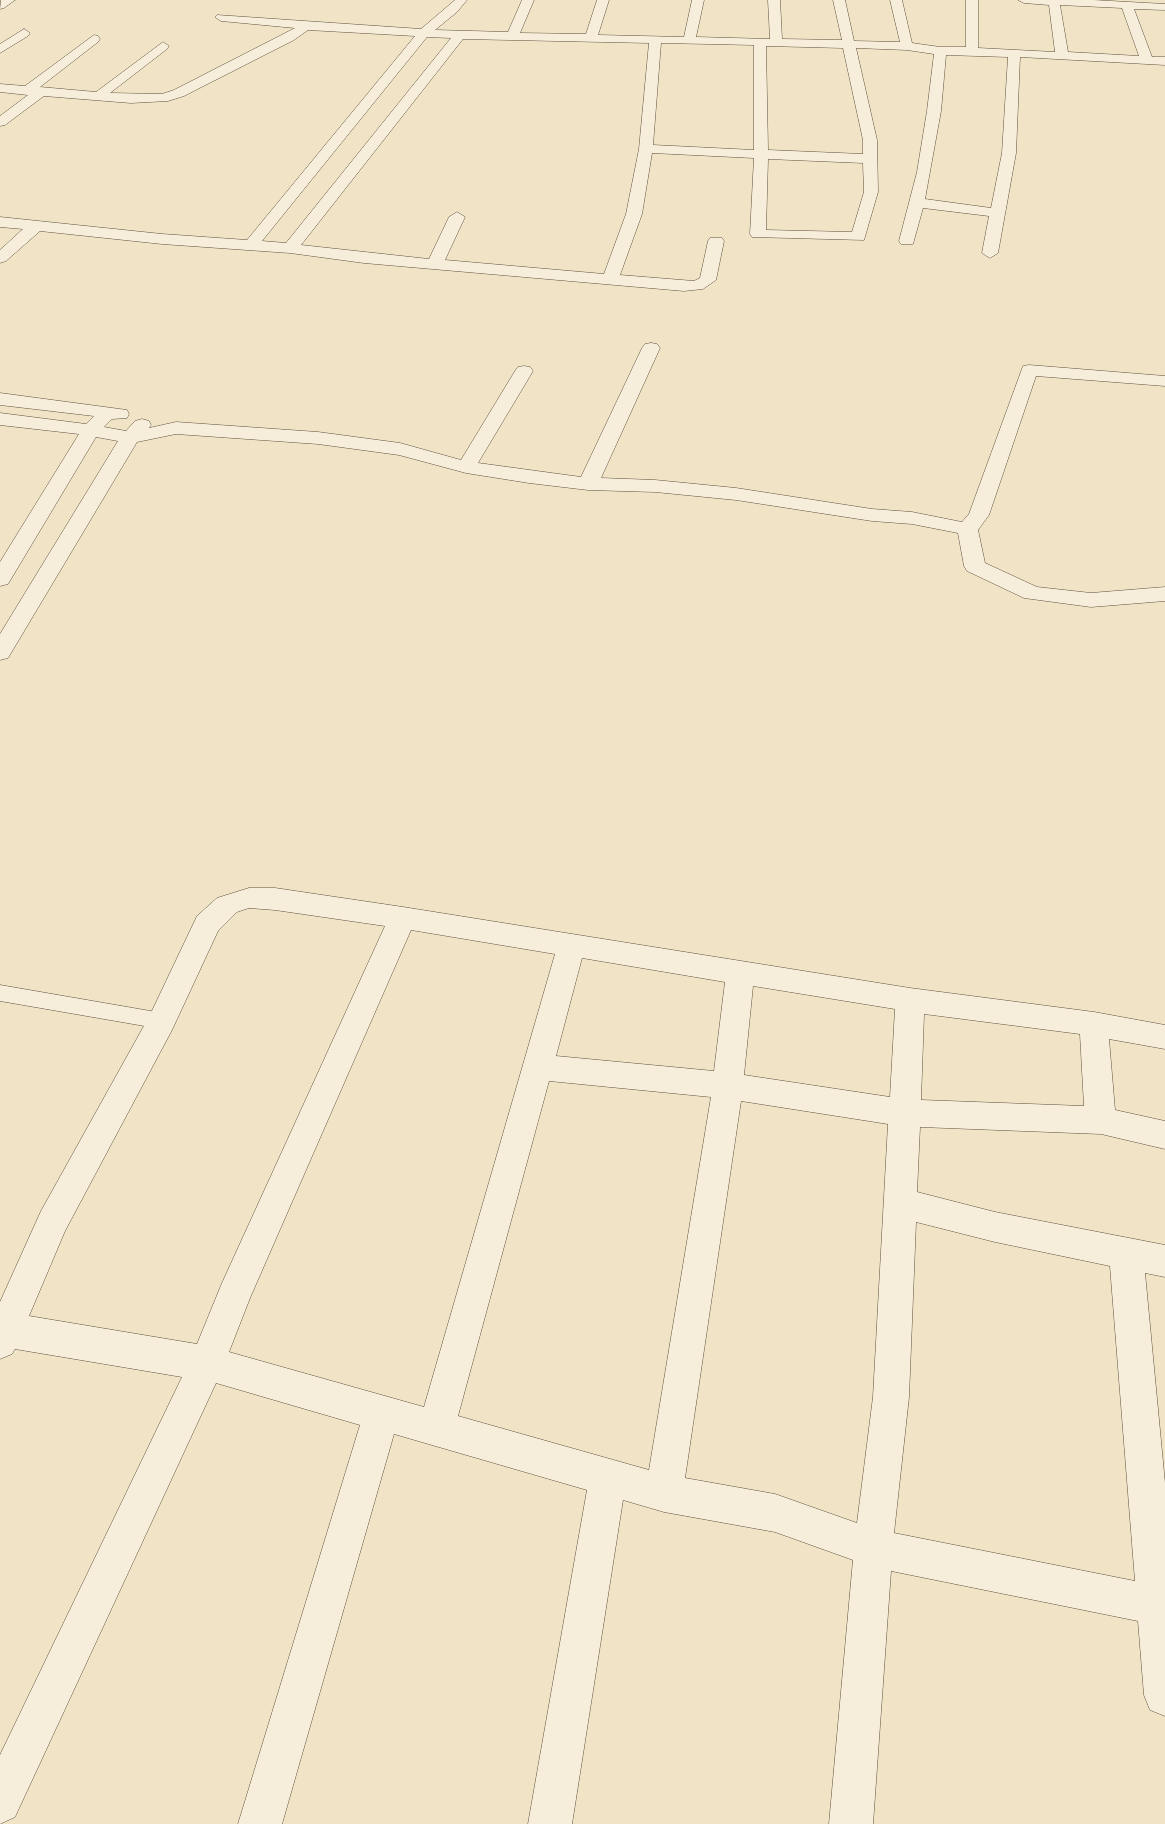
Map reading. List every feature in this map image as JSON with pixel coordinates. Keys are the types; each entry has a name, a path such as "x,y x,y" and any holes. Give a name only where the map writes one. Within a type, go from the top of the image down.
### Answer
{"street":[{"path":"0,6 9,0"},
{"path":"251,245 424,33 453,10 461,0"},
{"path":"512,37 528,0"},
{"path":"591,38 603,0"},
{"path":"689,40 698,0"},
{"path":"774,0 776,43"},
{"path":"760,42 758,234 858,237 871,192 870,140 840,0"},
{"path":"896,0 906,46"},
{"path":"972,0 972,51"},
{"path":"1024,0 1127,7 1157,5"},
{"path":"1054,2 1062,56"},
{"path":"1127,7 1147,60"},
{"path":"221,18 306,26 460,35 906,46 940,51 1165,61"},
{"path":"0,88 131,99 163,98 179,93 306,26"},
{"path":"0,50 24,33"},
{"path":"290,248 460,35"},
{"path":"0,122 94,39"},
{"path":"611,278 634,214 646,148 655,40"},
{"path":"100,95 163,46"},
{"path":"908,241 934,111 940,51"},
{"path":"990,253 1009,154 1014,53"},
{"path":"646,148 869,159"},
{"path":"917,203 998,213"},
{"path":"435,264 457,217"},
{"path":"0,222 35,227 290,248 435,264 697,286 708,280 716,241"},
{"path":"0,258 35,227"},
{"path":"588,484 651,348"},
{"path":"967,529 979,515 1029,370 1165,381"},
{"path":"466,467 524,371"},
{"path":"0,399 161,419 176,428"},
{"path":"0,579 91,430 108,412"},
{"path":"0,652 130,438 148,418"},
{"path":"0,419 91,430 130,438 176,428 318,438 400,449 466,467 588,484 654,486 736,494 912,518 967,529"},
{"path":"967,529 975,566 1032,593 1091,600 1165,594"},
{"path":"1162,1606 873,1548 775,1513 664,1493 207,1363 2,1334 53,1222 162,1021 207,924 227,905 249,898 275,899 403,918 910,1000 1094,1024 1165,1037"},
{"path":"0,1802 207,1363 241,1278 403,918"},
{"path":"436,1429 572,944"},
{"path":"664,1493 728,1086 740,971"},
{"path":"851,1824 873,1548 891,1397 910,1000"},
{"path":"1094,1024 1096,1079 1101,1120"},
{"path":"539,1067 728,1086 905,1113 1101,1120 1165,1135"},
{"path":"900,1204 995,1227 1165,1261"},
{"path":"1126,1254 1162,1606 1165,1695"},
{"path":"260,1824 382,1413"},
{"path":"550,1824 608,1477"}],"lane":[{"path":"0,993 162,1021"}]}
